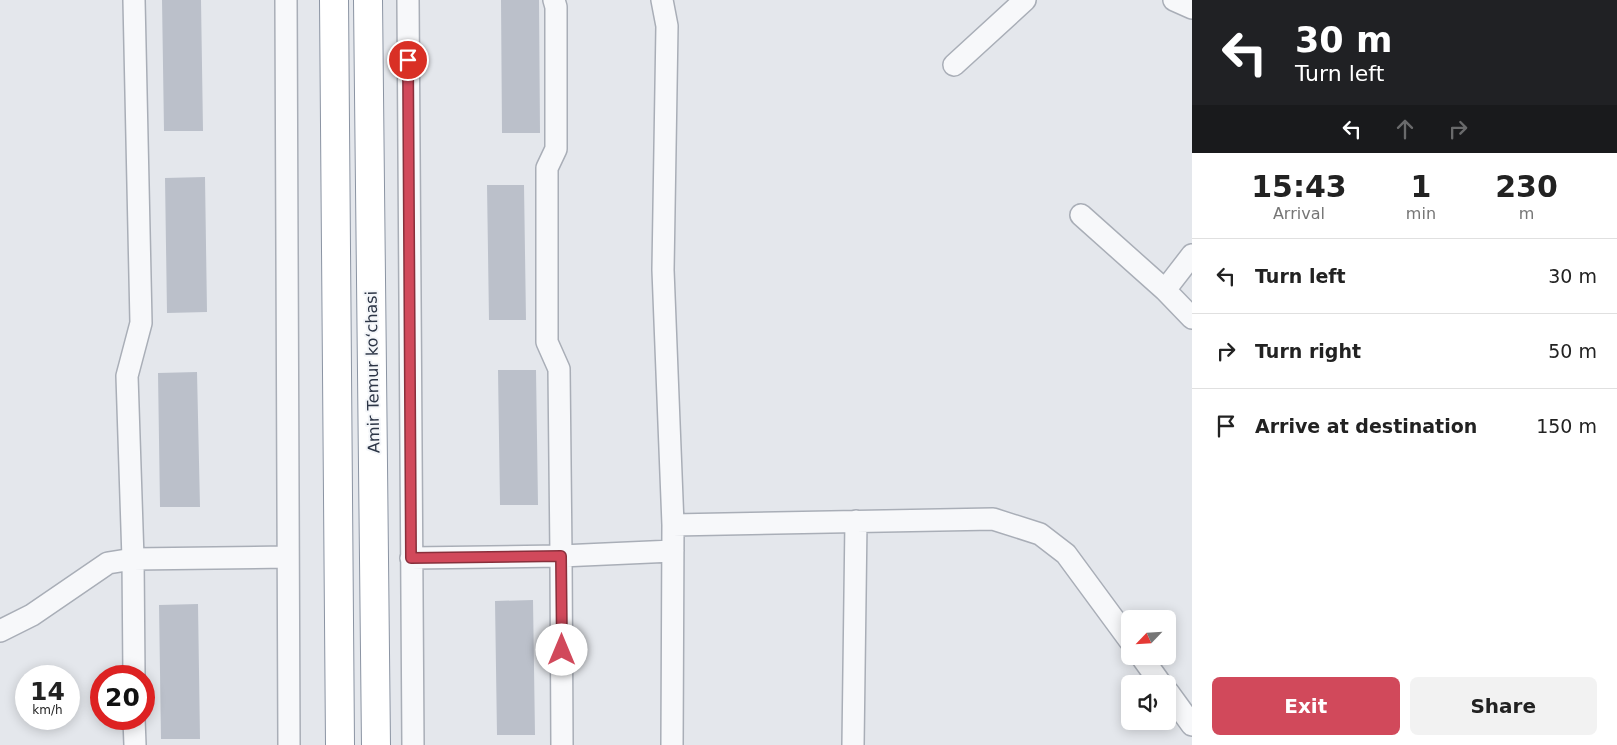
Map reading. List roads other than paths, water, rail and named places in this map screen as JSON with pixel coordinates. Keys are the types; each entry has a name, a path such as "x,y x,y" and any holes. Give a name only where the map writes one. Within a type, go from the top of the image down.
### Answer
{"highway":[{"path":"334,0 340,745"},
{"name":"Amir Temur koʻchasi","path":"368,0 376,745"}],"street":[{"path":"134,0 141,324 127,376 133,558 134,665"},
{"path":"286,0 289,745"},
{"path":"408,0 413,745"},
{"path":"554,0 556,8 556,148 547,168 547,342 558,369 562,745"},
{"path":"662,0 667,26 663,270 673,525 672,745"},
{"path":"954,65 1025,0"},
{"path":"1174,0 1192,8"},
{"path":"1082,215 1165,290 1192,318"},
{"path":"1165,290 1192,255"},
{"path":"673,525 993,519 1040,534 1066,554 1121,629"},
{"path":"853,745 856,521"},
{"path":"411,558 561,556 673,551"},
{"path":"0,631 32,615 108,563 133,558 287,557"},
{"path":"1176,703 1192,726"},
{"path":"134,730 135,745"}]}
